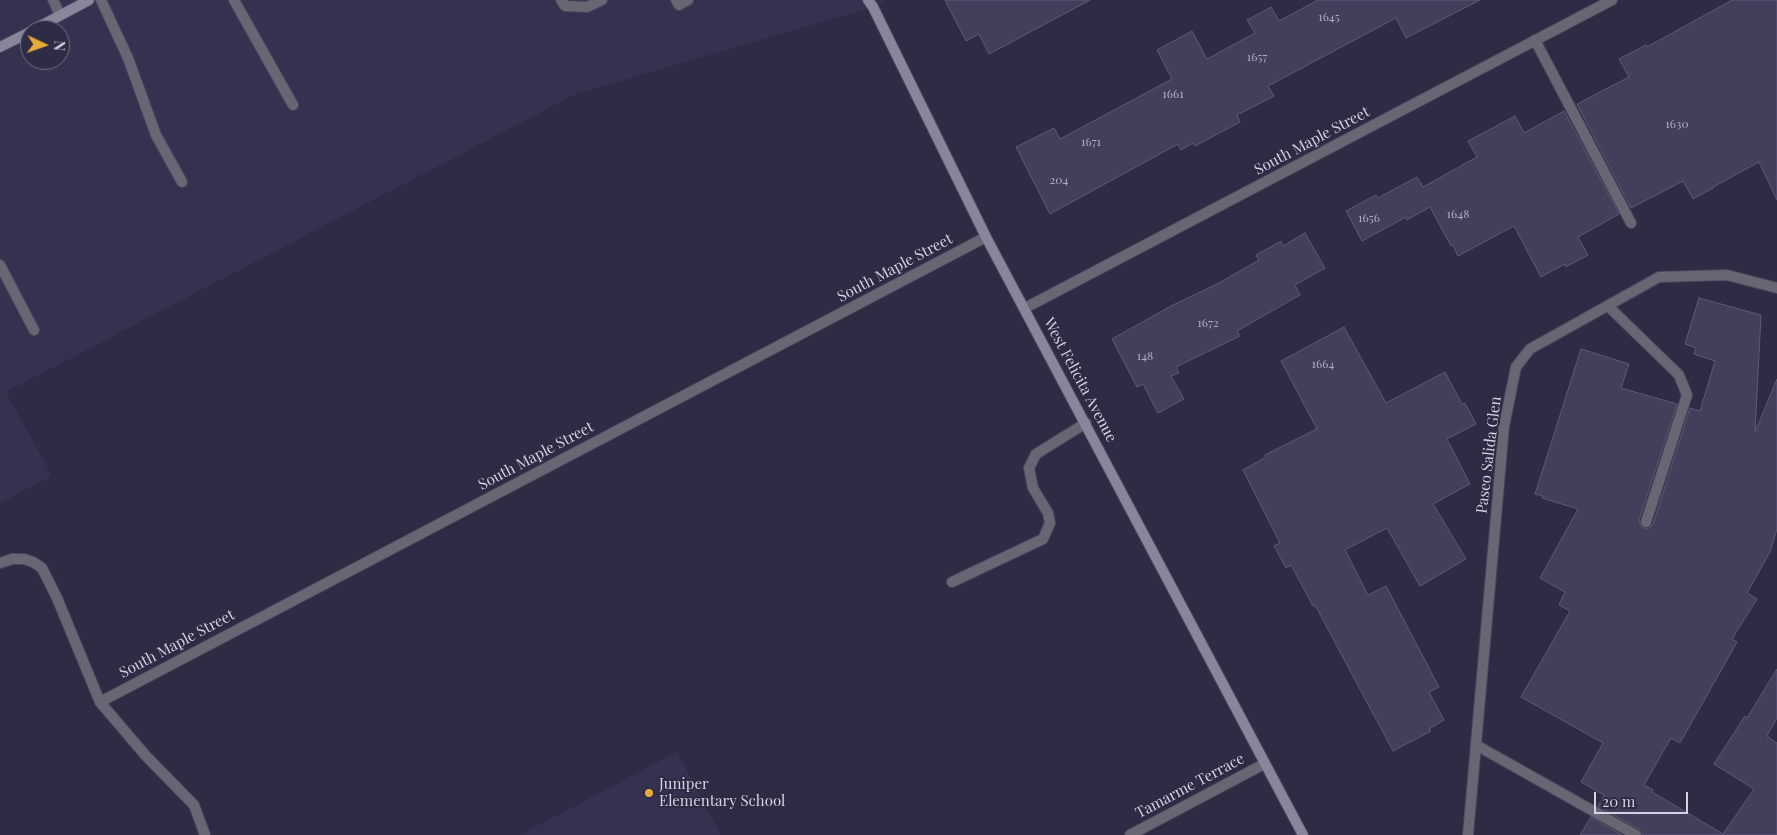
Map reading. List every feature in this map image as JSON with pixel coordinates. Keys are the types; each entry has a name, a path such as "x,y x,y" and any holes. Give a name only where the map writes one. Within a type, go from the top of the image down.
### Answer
{"main road":[{"path":"51,20 89,0"},
{"name":"West Felicita Avenue","path":"871,2 986,237 1303,835"},
{"path":"0,48 20,37"}],"street":[{"path":"53,0 60,15"},
{"path":"100,0 128,58 156,135 182,182"},
{"path":"234,0 293,105"},
{"path":"561,0 565,6 587,7 602,0"},
{"path":"676,0 679,5 688,0"},
{"name":"South Maple Street","path":"1025,308 1612,0"},
{"path":"1535,40 1631,223"},
{"name":"South Maple Street","path":"100,702 986,237"},
{"path":"0,265 34,330"},
{"name":"Paseo Salida Glen","path":"1468,835 1504,426 1516,367 1530,349 1659,277 1726,275 1777,288"},
{"path":"1608,306 1679,375 1687,395 1646,522"},
{"path":"952,582 1043,539 1050,524 1048,512 1033,488 1029,468 1036,454 1086,423"},
{"path":"0,563 12,559 24,559 42,568 57,598 100,702 146,756 194,806 205,835"},
{"path":"1476,745 1636,835"},
{"name":"Tamarme Terrace","path":"1130,835 1264,764"}],"shaded area":[{"path":"0,0 886,0 873,7 576,94 6,392 52,476 0,503"},
{"name":"Juniper Elementary School","path":"677,752 721,835 520,835"}],"building":[{"path":"945,0 1090,0 989,54 979,34 966,41"},
{"path":"1318,0 1480,0 1406,38 1396,18 1268,86 1274,96 1237,115 1240,122 1195,146 1193,143 1181,150 1178,144 1050,214 1016,147 1054,128 1060,139 1172,79 1157,50 1192,31 1207,59 1255,33 1247,20 1271,7 1279,21"},
{"path":"1732,0 1777,0 1777,200 1759,162 1693,199 1683,181 1631,208 1577,104 1629,77 1619,59 1646,45 1647,47"},
{"path":"1564,111 1619,214 1578,237 1588,255 1566,267 1565,264 1541,277 1514,226 1458,256 1430,207 1407,220 1406,217 1362,241 1346,211 1376,195 1378,198 1417,177 1423,187 1477,157 1468,141 1515,116 1524,133"},
{"path":"1305,233 1325,268 1295,285 1300,295 1237,331 1240,336 1176,367 1179,373 1171,376 1184,399 1158,413 1143,384 1137,387 1112,339 1259,260 1256,255 1281,241 1283,246"},
{"path":"1699,298 1761,315 1755,432 1777,379 1777,529 1770,552 1747,593 1757,599 1732,639 1737,642 1680,743 1671,738 1644,785 1653,790 1652,792 1723,834 1754,789 1714,764 1745,716 1747,718 1777,669 1777,718 1767,736 1777,743 1777,835 1643,835 1639,829 1598,806 1604,795 1581,782 1603,743 1521,697 1570,611 1559,605 1565,592 1540,578 1578,509 1535,494 1581,349 1629,364 1621,388 1677,404 1639,520 1641,527 1648,529 1653,524 1690,408 1700,411 1715,361 1694,354 1696,348 1685,344"},
{"path":"1344,327 1386,403 1445,372 1462,404 1465,403 1476,424 1447,439 1470,484 1433,504 1466,559 1420,586 1387,528 1345,550 1368,595 1386,586 1439,687 1429,692 1444,720 1429,729 1431,731 1393,751 1315,605 1313,606 1291,565 1286,568 1274,546 1280,543 1243,470 1266,457 1265,455 1317,429 1281,361"},
{"path":"1591,817 1622,835 1580,835"}],"place":[{"name":"Juniper Elementary School","path":"649,793"}]}
